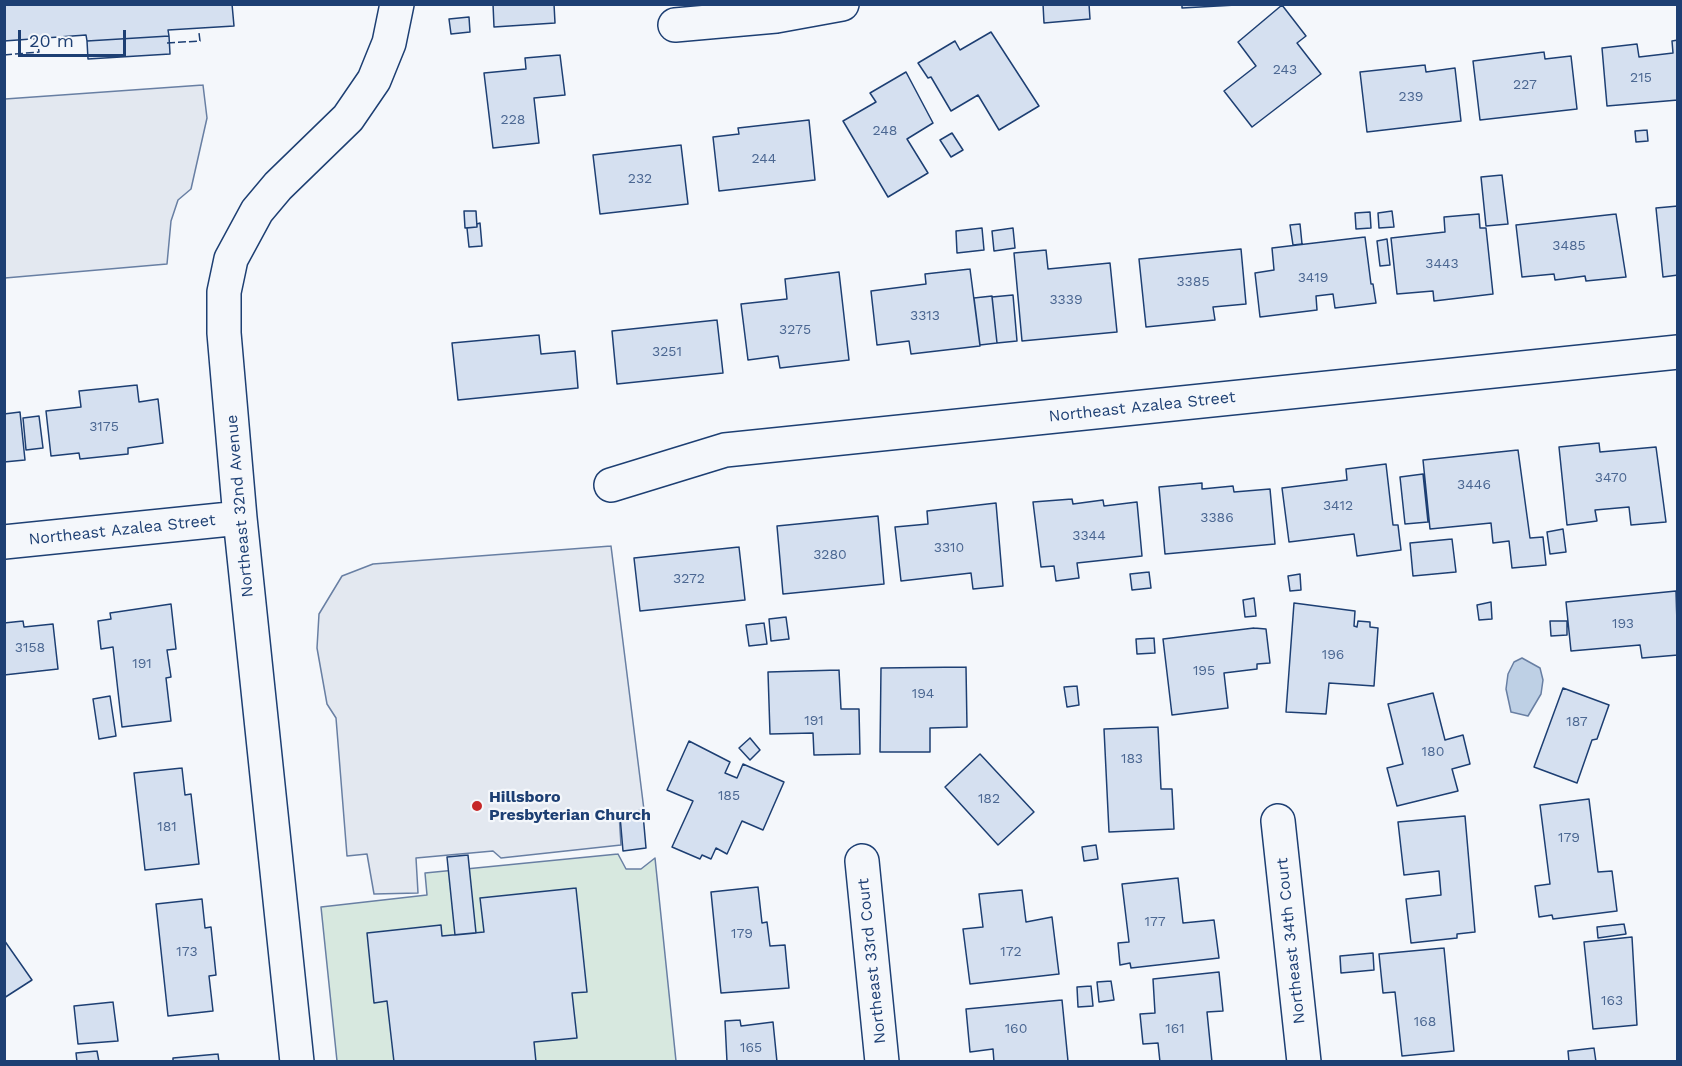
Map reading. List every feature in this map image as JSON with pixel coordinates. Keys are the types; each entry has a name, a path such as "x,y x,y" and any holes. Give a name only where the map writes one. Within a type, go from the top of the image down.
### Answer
{"street":[{"name":"Northeast 32nd Avenue","path":"297,1062 240,518 224,333 224,292 231,258 257,211 278,186 348,118 374,80 389,43 397,4"},
{"path":"675,25 776,16 842,4"},
{"name":"Northeast Azalea Street","path":"611,485 725,450 1677,352"},
{"name":"Northeast Azalea Street","path":"4,542 240,518"},
{"name":"Northeast 34th Court","path":"1278,821 1304,1062"},
{"name":"Northeast 33rd Court","path":"862,861 882,1062"}],"shaded area":[{"path":"203,85 207,118 191,189 178,200 171,221 167,264 5,278 5,99"},
{"path":"611,546 644,810 619,813 621,845 501,858 493,851 416,858 418,893 374,894 367,854 347,856 336,718 327,704 317,648 319,614 342,576 373,564"},
{"path":"618,854 626,869 641,869 655,858 676,1061 337,1061 321,907 427,895 425,873"}],"water":[{"path":"1522,658 1540,668 1543,680 1541,694 1528,716 1511,712 1506,689 1508,674 1514,662"}],"building":[{"path":"4,4 232,4 234,26 168,30 169,36 87,41 86,35 4,41"},
{"path":"493,4 554,4 555,23 494,27"},
{"path":"1043,4 1089,4 1090,19 1044,23"},
{"path":"1182,4 1236,4 1236,5 1182,8"},
{"path":"1282,5 1306,36 1297,43 1321,74 1252,127 1224,91 1256,66 1238,42"},
{"path":"469,17 470,32 451,34 449,19"},
{"path":"991,32 1039,106 999,130 978,95 951,111 931,77 928,78 918,63 955,41 960,50"},
{"path":"169,36 170,54 88,59 87,41"},
{"path":"1678,40 1678,100 1607,106 1602,48 1637,44 1639,57 1673,53 1672,41"},
{"path":"1544,52 1545,59 1571,56 1577,109 1480,120 1473,61"},
{"path":"560,55 565,95 534,98 539,143 493,148 484,73 526,69 525,58"},
{"path":"1425,65 1426,72 1455,68 1461,121 1367,132 1360,72"},
{"path":"906,72 933,123 907,139 928,173 888,197 843,121 876,102 870,93"},
{"path":"809,120 815,180 719,191 713,137 739,134 738,128"},
{"path":"1647,130 1648,141 1636,142 1635,131"},
{"path":"952,133 963,150 951,157 940,140"},
{"path":"681,145 688,204 600,214 593,155"},
{"path":"1502,175 1508,224 1486,226 1481,177"},
{"path":"1678,206 1678,275 1663,277 1656,208"},
{"path":"464,211 476,211 477,227 465,228"},
{"path":"1392,211 1394,227 1379,228 1378,213"},
{"path":"1370,212 1371,228 1356,229 1355,213"},
{"path":"1479,214 1480,228 1486,228 1493,294 1434,301 1433,291 1397,294 1391,238 1445,232 1444,217"},
{"path":"1616,214 1626,277 1586,281 1585,276 1555,280 1554,274 1522,277 1516,225"},
{"path":"480,223 482,246 469,247 467,228 477,227"},
{"path":"1300,224 1302,244 1293,245 1290,225"},
{"path":"982,228 984,250 957,253 956,231"},
{"path":"1013,228 1015,248 994,251 992,231"},
{"path":"1365,237 1371,284 1373,284 1376,303 1335,308 1333,294 1316,296 1317,310 1260,317 1255,273 1274,270 1272,248"},
{"path":"1387,239 1390,265 1380,266 1377,241"},
{"path":"1241,249 1246,304 1213,307 1215,320 1146,327 1139,259"},
{"path":"1046,250 1048,269 1110,263 1117,332 1022,341 1014,253"},
{"path":"970,269 980,346 911,354 909,341 877,345 871,291 926,284 925,274"},
{"path":"839,272 849,360 780,368 778,356 748,360 741,304 787,299 785,279"},
{"path":"1013,295 1017,341 997,343 992,297"},
{"path":"992,296 997,343 980,345 974,298"},
{"path":"717,320 723,373 617,384 612,331"},
{"path":"539,335 541,354 575,351 578,388 458,400 452,343"},
{"path":"137,385 139,402 158,399 163,443 128,448 128,454 80,459 79,453 51,456 46,411 81,407 79,391"},
{"path":"20,412 25,460 4,462 4,414"},
{"path":"39,416 43,448 26,450 23,418"},
{"path":"1599,443 1600,452 1656,447 1666,522 1631,525 1629,507 1595,510 1597,521 1567,525 1559,447"},
{"path":"1518,450 1530,538 1543,537 1546,565 1512,568 1509,541 1493,543 1491,523 1430,529 1423,460"},
{"path":"1386,464 1393,525 1398,525 1401,550 1357,556 1354,534 1289,542 1282,488 1347,480 1346,469"},
{"path":"1423,474 1428,522 1405,524 1400,477"},
{"path":"1202,483 1202,489 1233,486 1234,492 1270,489 1275,544 1165,554 1159,487"},
{"path":"1072,499 1073,504 1103,500 1104,506 1137,502 1142,556 1077,563 1079,578 1056,581 1054,566 1041,567 1033,502"},
{"path":"996,503 1003,586 973,589 971,573 901,581 895,527 928,524 927,511"},
{"path":"878,516 884,584 783,594 777,526"},
{"path":"1563,529 1566,552 1550,554 1547,532"},
{"path":"1452,539 1456,572 1413,576 1410,543"},
{"path":"739,547 745,600 640,611 634,558"},
{"path":"1149,572 1151,588 1132,590 1130,574"},
{"path":"1300,574 1301,590 1290,591 1288,576"},
{"path":"1676,591 1678,655 1642,658 1640,645 1571,651 1566,602"},
{"path":"1254,598 1256,616 1245,617 1243,600"},
{"path":"1491,602 1492,619 1479,620 1477,605"},
{"path":"1294,603 1355,611 1354,626 1357,627 1358,621 1370,622 1370,627 1378,628 1374,686 1329,683 1326,714 1286,712"},
{"path":"171,604 176,649 167,650 171,677 166,678 171,721 122,727 113,647 101,649 98,621 111,619 110,613"},
{"path":"786,617 789,639 771,641 769,619"},
{"path":"23,621 24,627 53,624 58,669 4,675 4,623"},
{"path":"1550,621 1567,621 1567,635 1551,636"},
{"path":"764,623 767,644 749,646 746,625"},
{"path":"1254,628 1266,629 1270,663 1257,664 1257,669 1224,673 1228,708 1172,715 1163,639"},
{"path":"1154,638 1155,653 1137,654 1136,639"},
{"path":"966,667 967,727 930,728 930,752 880,752 881,668"},
{"path":"839,670 841,709 859,709 860,754 814,755 813,733 770,734 768,672"},
{"path":"1077,686 1079,705 1067,707 1064,687"},
{"path":"1563,688 1609,705 1597,739 1592,740 1577,783 1534,767"},
{"path":"1433,693 1445,740 1463,735 1470,764 1452,769 1458,791 1397,806 1387,768 1403,764 1388,704"},
{"path":"110,696 116,736 99,739 93,699"},
{"path":"1158,727 1161,789 1172,789 1174,829 1109,832 1104,729"},
{"path":"750,738 760,750 750,760 739,748"},
{"path":"689,741 730,762 725,773 737,778 743,764 784,782 763,830 742,821 727,854 716,848 711,859 702,855 700,859 672,847 693,801 667,790"},
{"path":"980,754 1034,812 998,845 945,787"},
{"path":"182,768 185,795 191,794 199,864 145,870 134,773"},
{"path":"1589,799 1598,872 1612,871 1617,911 1553,919 1552,915 1539,917 1535,886 1550,884 1540,805"},
{"path":"643,814 646,848 623,851 620,816"},
{"path":"1465,816 1475,932 1457,934 1457,938 1411,943 1406,899 1441,895 1439,871 1404,875 1398,822"},
{"path":"1096,845 1098,859 1084,861 1082,847"},
{"path":"468,855 476,933 455,935 447,857"},
{"path":"1178,878 1183,923 1214,920 1219,958 1131,968 1130,963 1120,965 1118,943 1129,942 1122,884"},
{"path":"758,887 762,923 767,922 770,946 785,945 789,988 721,993 711,892"},
{"path":"576,888 587,992 572,993 577,1038 534,1042 536,1062 394,1062 387,1001 374,1003 367,933 441,925 442,936 484,932 480,898"},
{"path":"1022,890 1026,922 1052,917 1059,974 970,984 963,929 983,927 979,894"},
{"path":"202,899 205,928 211,927 216,975 209,976 213,1011 168,1016 156,904"},
{"path":"1624,924 1626,934 1598,938 1597,927"},
{"path":"1632,937 1637,1025 1593,1029 1584,942"},
{"path":"4,940 32,980 4,998"},
{"path":"1444,948 1454,1051 1402,1056 1395,992 1383,993 1379,954"},
{"path":"1373,953 1374,970 1341,973 1340,956"},
{"path":"1219,972 1223,1011 1207,1012 1212,1062 1160,1062 1158,1043 1143,1044 1140,1014 1155,1013 1153,979"},
{"path":"1111,981 1114,1000 1099,1002 1097,982"},
{"path":"1091,986 1093,1006 1078,1007 1077,987"},
{"path":"1062,1000 1068,1061 994,1062 993,1049 970,1052 966,1009"},
{"path":"113,1002 118,1041 78,1044 74,1006"},
{"path":"740,1020 741,1026 773,1022 777,1062 727,1062 725,1021"},
{"path":"1594,1048 1596,1062 1569,1062 1568,1051"},
{"path":"97,1051 99,1062 77,1062 76,1053"},
{"path":"218,1054 219,1062 173,1062 173,1058"}],"fence":[{"path":"167,43 200,41 199,33"},
{"path":"4,55 39,52 38,45"}],"place":[{"name":"Hillsboro Presbyterian Church","path":"477,806"}]}
